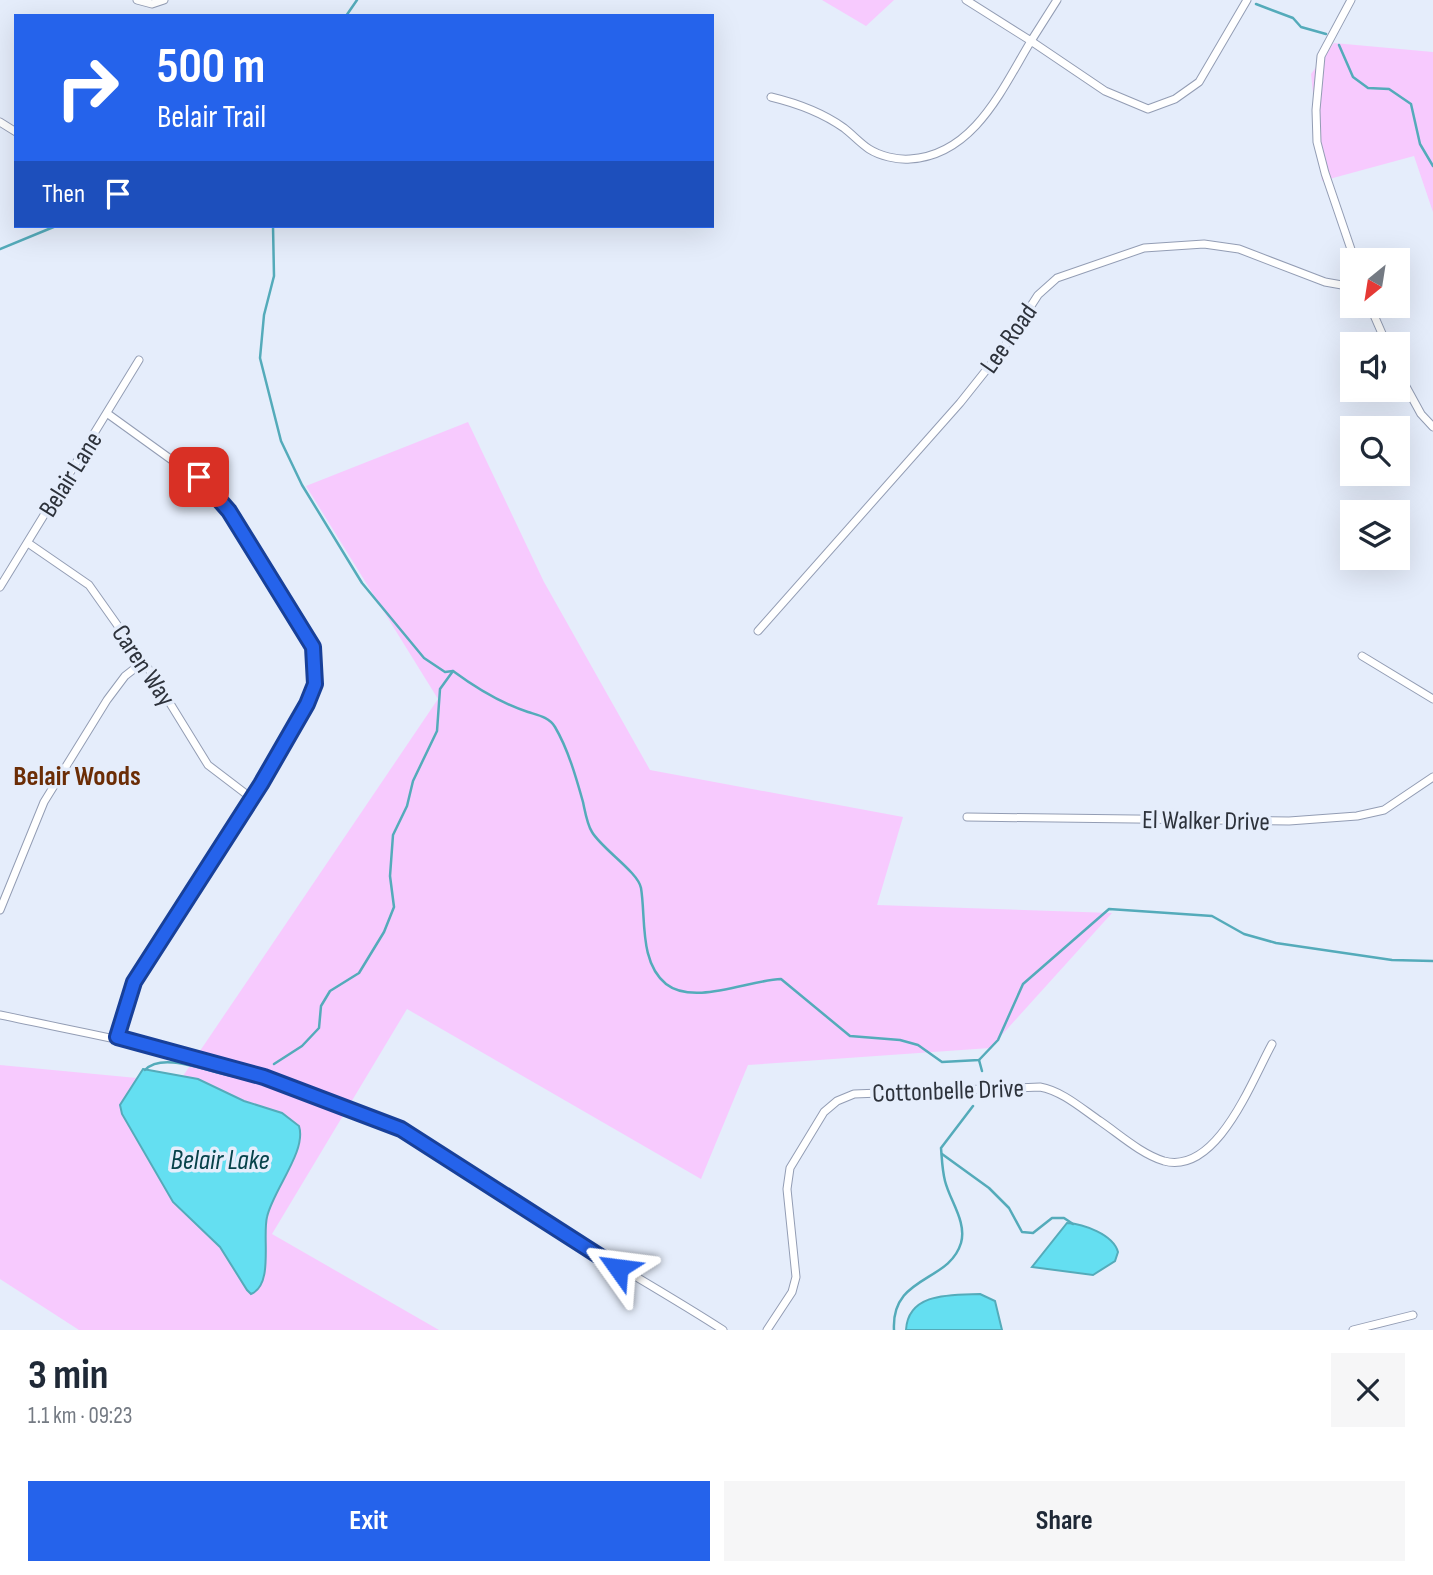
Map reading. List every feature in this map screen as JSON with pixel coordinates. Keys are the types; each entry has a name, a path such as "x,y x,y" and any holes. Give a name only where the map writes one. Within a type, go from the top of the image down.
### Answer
{"street":[{"path":"137,0 152,4 164,0"},
{"path":"966,0 1105,91 1148,109 1175,99 1199,82 1247,0"},
{"path":"771,97 793,102 842,127 871,150 900,160 921,159 960,142 979,123 1057,0"},
{"path":"1351,0 1321,57 1316,110 1317,142 1351,248"},
{"name":"Lee Road","path":"758,631 960,403 1003,349 1038,295 1057,278 1144,248 1204,244 1239,249 1340,285"},
{"name":"Belair Lane","path":"0,587 139,360"},
{"path":"1410,394 1421,414 1433,427"},
{"path":"108,414 212,489 313,647 317,670 307,704 261,784 250,797 134,982 117,1037"},
{"name":"Caren Way","path":"28,543 89,584 143,662 208,765 250,797"},
{"path":"1362,656 1433,699"},
{"path":"0,910 44,802 107,700 125,676 143,662"},
{"name":"El Walker Drive","path":"967,817 1289,821 1357,816 1384,810 1433,777"},
{"path":"0,1015 117,1037 264,1077 401,1129 600,1257 723,1330"},
{"name":"Cottonbelle Drive","path":"767,1330 792,1292 796,1277 787,1189 790,1168 819,1118 837,1101 854,1094 1040,1087 1063,1096 1151,1155 1168,1162 1188,1161 1202,1155 1219,1139 1272,1044"},
{"path":"1353,1330 1413,1315"}],"shaded area":[{"path":"822,0 894,0 866,26"},
{"path":"1334,43 1433,52 1433,212 1414,156 1322,181 1311,74"},
{"path":"468,422 544,582 650,770 903,817 877,905 1112,913 990,1048 748,1065 701,1179 407,1009 272,1234 439,1330 79,1330 0,1279 0,1065 179,1082 438,699 306,486"}],"water":[{"name":"Belair Lake","path":"143,1069 198,1079 244,1101 282,1113 299,1126 300,1136 294,1159 267,1217 265,1271 258,1289 251,1294 220,1247 173,1202 122,1114 120,1105"},
{"path":"1067,1223 1081,1225 1104,1235 1118,1252 1115,1261 1093,1275 1032,1267"},
{"path":"980,1294 995,1301 1002,1330 906,1330 914,1308 923,1302 945,1296"}],"waterway":[{"path":"347,14 357,0"},
{"path":"1256,4 1293,18 1301,27 1326,34"},
{"path":"1339,45 1353,77 1368,88 1389,89 1411,104 1420,144 1433,166"},
{"path":"0,249 51,228"},
{"path":"273,228 274,276 264,315 260,358 281,441 302,485 362,583 424,658 445,672 453,671 498,700 539,715 555,727 571,763 590,829 627,868 641,888 645,939 651,964 666,984 691,993 781,979 850,1036 900,1040 918,1045 942,1062 979,1060 998,1040 1023,984 1109,909 1212,916 1244,934 1276,943 1392,960 1433,961"},
{"path":"274,1064 302,1046 319,1028 321,1006 330,991 359,973 384,932 394,907 390,876 393,835 407,806 413,781 437,731 440,689 453,671"},
{"path":"979,1060 982,1071"},
{"path":"145,1070 154,1064 180,1063 252,1078"},
{"path":"894,1330 896,1312 902,1299 911,1289 945,1266 955,1256 961,1243 962,1227 947,1189 941,1148 973,1106"},
{"path":"942,1154 989,1188 1009,1208 1022,1232 1033,1233 1052,1218 1064,1218 1073,1224"}],"district":[{"name":"Belair Woods","path":"77,775"}],"route":[{"path":"199,477 229,511 313,647 317,670 315,684 307,704 261,784 250,797 134,982 117,1037 264,1077 401,1129 618,1268"}]}
